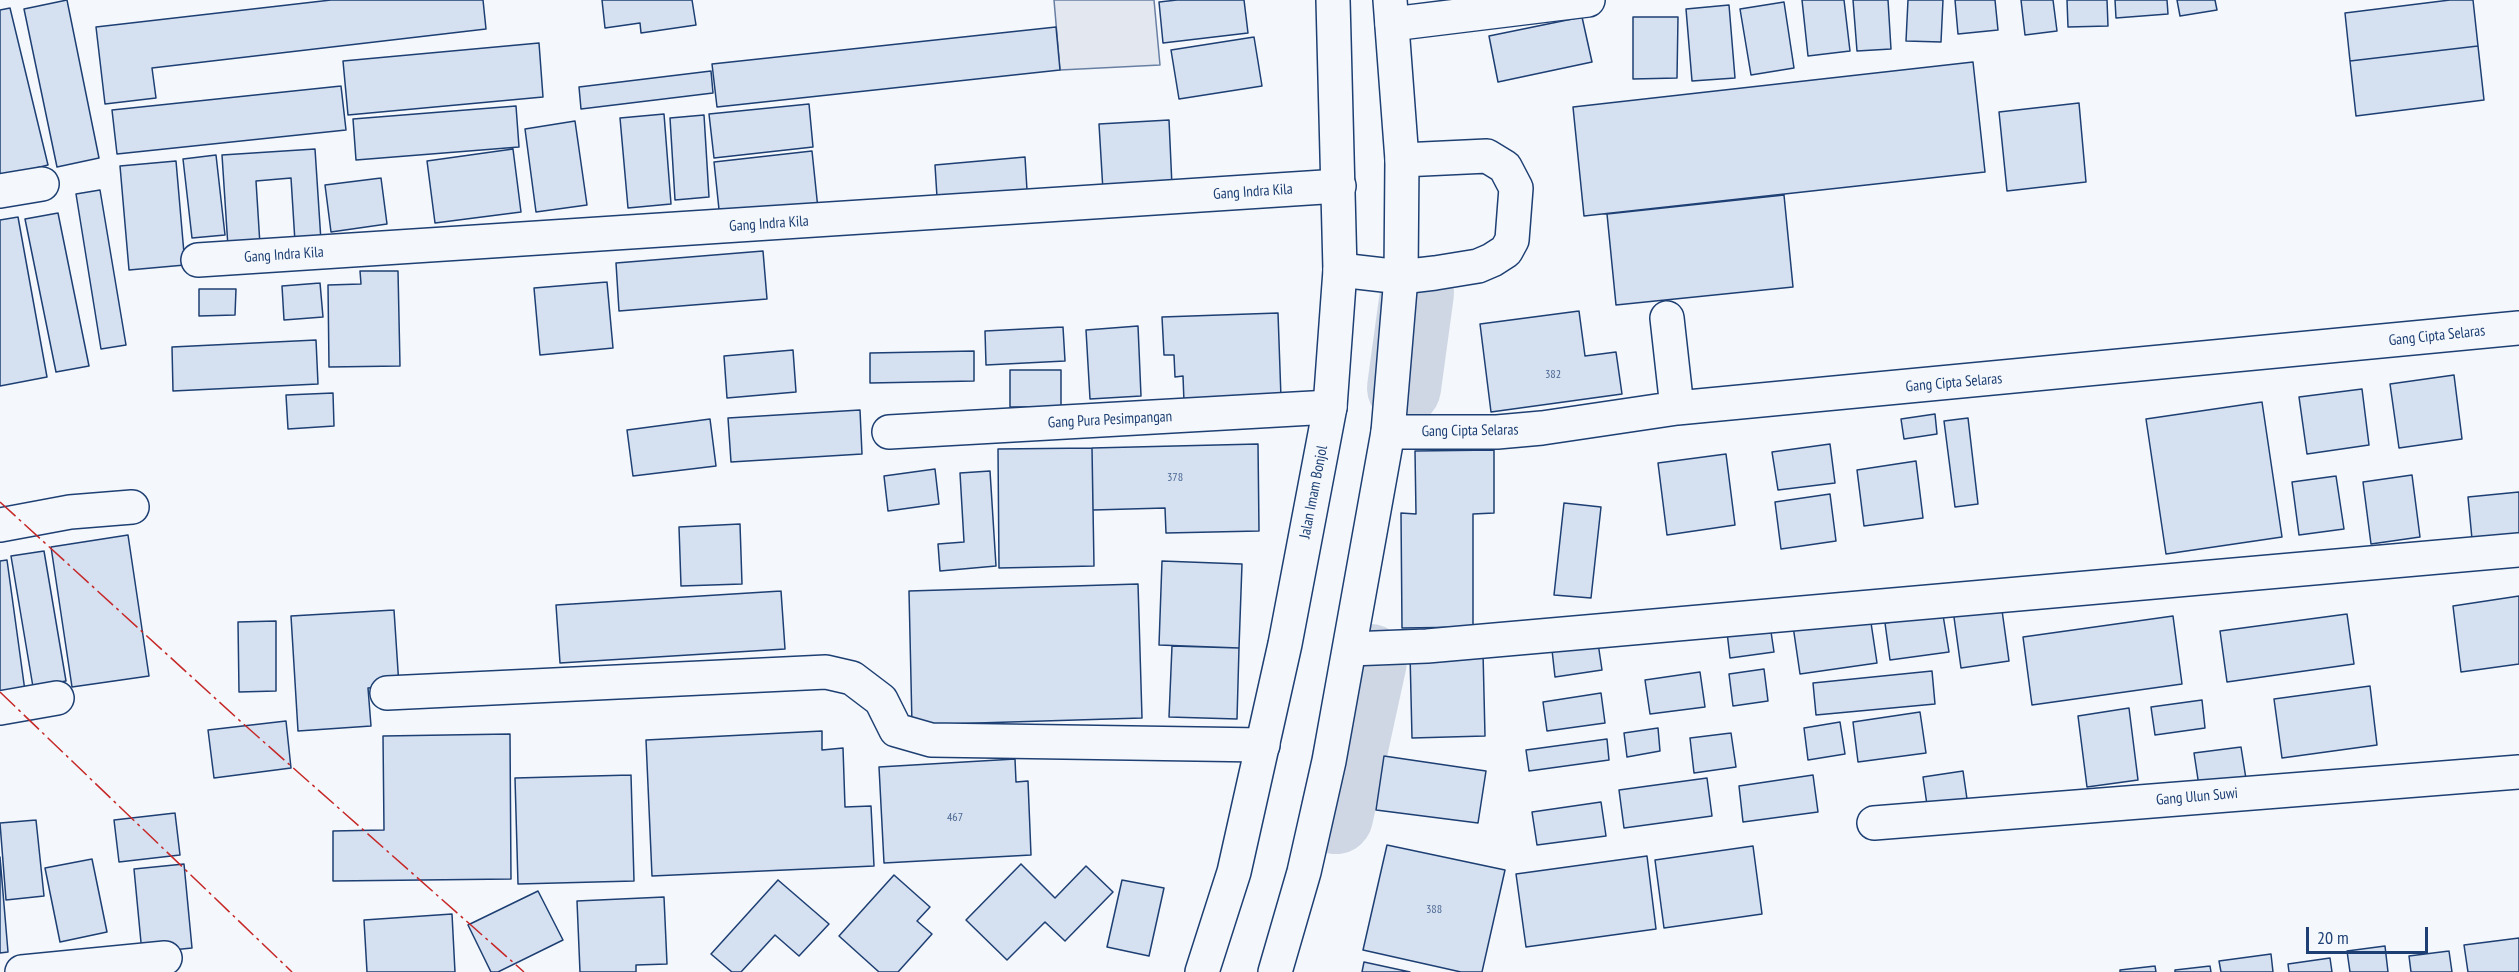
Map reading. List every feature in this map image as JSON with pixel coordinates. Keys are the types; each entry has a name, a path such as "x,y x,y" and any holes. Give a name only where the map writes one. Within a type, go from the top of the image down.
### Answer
{"main road":[{"name":"Jalan Imam Bonjol","path":"1202,972 1234,872 1263,745 1285,644 1330,407 1340,270 1333,0"},
{"path":"1275,972 1304,872 1350,649 1388,432 1401,277 1402,160 1391,12 1588,0"},
{"path":"1340,270 1401,277 1478,266 1506,251 1512,240 1516,188 1505,167 1487,156 1402,160"},
{"path":"0,191 42,184"},
{"name":"Gang Indra Kila","path":"198,260 1339,186"},
{"path":"1667,318 1677,408"},
{"name":"Gang Cipta Selaras","path":"1388,432 1497,432 1542,428 1677,408 2519,328"},
{"name":"Gang Pura Pesimpangan","path":"889,432 1330,407"},
{"path":"0,525 70,512 132,507"},
{"path":"1350,649 1427,646 2519,550"},
{"path":"387,693 826,672 852,678 881,700 896,730 931,740 1263,745"},
{"path":"0,708 57,698"},
{"name":"Gang Ulun Suwi","path":"1874,823 2519,772"},
{"path":"22,972 165,958"}],"shaded area":[{"path":"1054,0 1154,0 1160,65 1060,70"}],"building":[{"path":"67,0 99,158 57,167 24,9"},
{"path":"331,0 483,0 486,29 152,68 156,98 105,104 96,27"},
{"path":"602,0 692,0 696,25 641,33 640,23 605,28"},
{"path":"1244,0 1248,33 1163,43 1159,2"},
{"path":"1802,0 1844,0 1850,51 1808,56"},
{"path":"1853,0 1888,0 1891,49 1857,51"},
{"path":"1908,0 1943,0 1941,42 1906,41"},
{"path":"1955,0 1995,0 1998,30 1958,34"},
{"path":"2021,0 2053,0 2057,31 2025,35"},
{"path":"2067,0 2107,0 2108,26 2068,27"},
{"path":"2115,0 2167,0 2168,14 2116,18"},
{"path":"2177,0 2215,0 2217,10 2180,16"},
{"path":"2450,0 2473,0 2478,46 2350,61 2345,13"},
{"path":"1784,2 1794,68 1751,75 1740,9"},
{"path":"1729,5 1735,78 1692,81 1686,9"},
{"path":"10,8 48,165 0,177 0,10"},
{"path":"1582,17 1592,62 1498,82 1489,36"},
{"path":"1633,17 1678,17 1677,78 1633,79"},
{"path":"1056,27 1060,70 717,107 712,64"},
{"path":"1254,37 1262,86 1179,99 1171,50"},
{"path":"539,43 543,97 348,115 343,61"},
{"path":"2478,46 2484,100 2356,116 2350,61"},
{"path":"1973,62 1985,172 1584,216 1573,107"},
{"path":"711,71 713,93 581,109 579,87"},
{"path":"341,86 346,130 117,154 112,110"},
{"path":"2079,103 2086,182 2007,191 1999,112"},
{"path":"809,104 813,147 714,158 709,114"},
{"path":"516,106 519,147 356,160 353,119"},
{"path":"664,114 671,204 628,208 620,118"},
{"path":"704,115 709,197 675,200 670,118"},
{"path":"1169,120 1172,186 1103,191 1099,124"},
{"path":"575,121 587,205 536,212 525,129"},
{"path":"315,149 321,241 295,242 291,178 256,181 260,245 228,247 222,155"},
{"path":"513,149 521,212 435,223 427,161"},
{"path":"812,151 818,209 720,219 714,162"},
{"path":"216,155 225,235 192,238 183,159"},
{"path":"1025,157 1027,190 937,197 935,165"},
{"path":"176,161 185,265 129,270 120,166"},
{"path":"381,178 387,224 331,232 325,185"},
{"path":"100,190 126,345 101,349 76,194"},
{"path":"1784,195 1793,287 1616,305 1607,214"},
{"path":"58,213 89,366 56,372 25,219"},
{"path":"18,217 47,377 0,386 0,220"},
{"path":"763,251 767,299 619,311 616,263"},
{"path":"360,271 398,271 400,366 329,367 328,285 361,284"},
{"path":"607,282 613,348 540,355 534,288"},
{"path":"320,283 323,317 284,320 282,286"},
{"path":"199,289 236,289 235,315 199,316"},
{"path":"1579,311 1585,356 1616,352 1622,394 1491,412 1480,324"},
{"path":"1278,313 1281,398 1184,402 1183,376 1175,377 1174,355 1164,355 1162,317"},
{"path":"1138,326 1141,396 1090,399 1086,330"},
{"path":"1063,327 1065,361 986,365 985,331"},
{"path":"316,340 318,384 173,391 172,347"},
{"path":"793,350 796,392 727,398 724,356"},
{"path":"974,351 974,381 870,383 870,353"},
{"path":"1010,370 1061,370 1061,407 1010,407"},
{"path":"2454,375 2462,439 2399,448 2390,384"},
{"path":"2362,389 2369,445 2307,454 2299,397"},
{"path":"333,393 334,426 288,429 286,395"},
{"path":"2262,402 2282,537 2166,554 2146,419"},
{"path":"860,410 862,454 731,462 728,418"},
{"path":"1935,414 1937,434 1904,439 1901,419"},
{"path":"1968,418 1978,504 1955,507 1944,421"},
{"path":"710,419 716,466 633,476 627,430"},
{"path":"1258,444 1259,531 1166,533 1165,508 1093,510 1092,448"},
{"path":"1830,444 1835,483 1778,490 1772,452"},
{"path":"1092,448 1094,566 999,568 998,449"},
{"path":"1494,450 1494,513 1473,514 1473,627 1402,628 1401,513 1416,514 1415,451"},
{"path":"1726,454 1735,525 1667,535 1658,463"},
{"path":"1916,461 1923,518 1864,526 1857,470"},
{"path":"935,469 939,504 888,511 884,476"},
{"path":"990,471 996,566 940,571 938,544 964,542 960,473"},
{"path":"2412,475 2420,537 2371,544 2363,482"},
{"path":"2336,476 2344,529 2299,535 2292,482"},
{"path":"2519,492 2519,535 2472,539 2468,497"},
{"path":"1830,494 1836,541 1781,549 1775,502"},
{"path":"1564,503 1601,507 1591,598 1554,595"},
{"path":"740,524 742,584 681,586 679,527"},
{"path":"128,535 149,676 72,687 51,547"},
{"path":"44,551 66,681 33,687 11,556"},
{"path":"7,560 25,691 0,695 0,561"},
{"path":"1162,561 1242,564 1239,648 1159,645"},
{"path":"1138,584 1142,718 912,725 909,591"},
{"path":"781,591 785,649 560,663 556,605"},
{"path":"2519,596 2519,664 2461,672 2453,606"},
{"path":"2001,603 2009,661 1961,668 1953,610"},
{"path":"394,610 399,686 368,688 371,726 298,731 291,616"},
{"path":"2347,614 2354,664 2227,682 2220,631"},
{"path":"1943,615 1949,652 1890,660 1885,623"},
{"path":"1870,616 1877,663 1800,674 1793,626"},
{"path":"2173,616 2182,684 2032,705 2023,637"},
{"path":"276,621 276,691 239,692 238,622"},
{"path":"1770,625 1774,652 1730,658 1727,632"},
{"path":"1598,643 1602,670 1555,677 1552,650"},
{"path":"1172,646 1239,648 1237,719 1169,717"},
{"path":"1483,652 1485,736 1412,738 1410,654"},
{"path":"1764,669 1768,701 1733,706 1729,674"},
{"path":"1932,671 1935,704 1816,715 1813,683"},
{"path":"1700,672 1705,707 1650,714 1645,680"},
{"path":"2370,686 2377,745 2282,758 2274,699"},
{"path":"1601,693 1605,723 1547,731 1543,702"},
{"path":"2202,700 2205,728 2155,735 2151,707"},
{"path":"2129,708 2138,780 2087,787 2078,716"},
{"path":"1920,712 1926,753 1858,762 1853,722"},
{"path":"286,721 291,768 214,778 208,730"},
{"path":"1840,722 1845,754 1808,760 1804,728"},
{"path":"1658,728 1660,751 1627,757 1624,733"},
{"path":"822,731 822,750 843,748 845,807 871,806 874,866 652,876 646,740"},
{"path":"1731,733 1736,767 1694,773 1690,738"},
{"path":"510,734 511,879 333,881 333,831 384,830 383,736"},
{"path":"1607,739 1609,760 1529,771 1526,750"},
{"path":"2241,747 2246,779 2199,786 2194,753"},
{"path":"1384,756 1486,771 1478,823 1376,810"},
{"path":"1015,759 1016,782 1028,781 1031,855 884,863 879,767"},
{"path":"1963,771 1967,799 1927,805 1923,777"},
{"path":"631,775 634,881 518,884 515,778"},
{"path":"1813,775 1818,812 1743,822 1739,786"},
{"path":"1707,778 1712,816 1624,828 1619,790"},
{"path":"1601,802 1606,836 1537,845 1532,812"},
{"path":"175,813 180,855 119,862 114,820"},
{"path":"36,820 44,896 6,900 0,823"},
{"path":"1387,845 1505,870 1482,972 1461,972 1363,950"},
{"path":"1753,846 1762,914 1664,928 1655,860"},
{"path":"1647,856 1656,929 1526,947 1516,874"},
{"path":"0,857 8,952 0,953"},
{"path":"92,859 107,932 60,942 45,868"},
{"path":"184,864 192,948 142,953 134,869"},
{"path":"1021,864 1055,898 1086,866 1113,892 1065,941 1045,922 1007,960 966,920"},
{"path":"894,875 930,907 917,921 932,934 898,972 879,972 839,936"},
{"path":"778,880 829,924 799,956 775,935 741,972 732,972 711,954"},
{"path":"1122,880 1164,888 1149,956 1107,947"},
{"path":"538,891 563,940 498,972 491,972 468,925"},
{"path":"664,897 667,964 636,965 636,972 580,972 577,901"},
{"path":"452,914 455,972 367,972 364,920"},
{"path":"2519,938 2519,972 2468,972 2464,945"},
{"path":"2385,946 2388,972 2350,972 2347,951"},
{"path":"2449,951 2452,972 2411,972 2409,956"},
{"path":"2271,954 2273,972 2221,972 2219,961"},
{"path":"2330,958 2332,972 2289,972 2288,964"},
{"path":"1364,962 1410,972 1362,972"},
{"path":"2155,966 2156,972 2120,972 2120,970"},
{"path":"2210,966 2211,972 2175,972 2175,970"}],"waterway":[{"path":"1404,388 1417,293"},
{"path":"1336,817 1370,661"}],"power":[{"path":"0,502 239,720 524,972"},
{"path":"0,692 292,972"}]}
